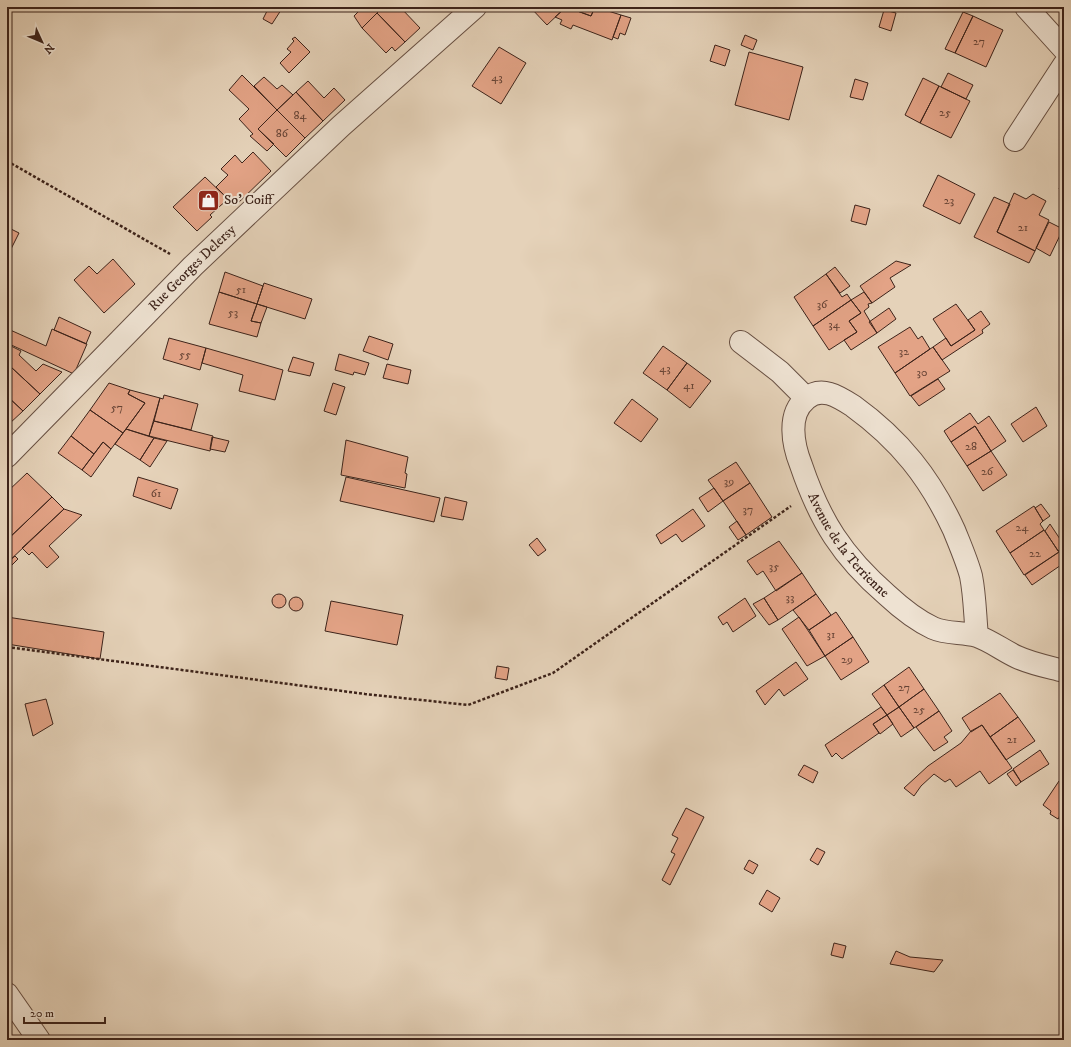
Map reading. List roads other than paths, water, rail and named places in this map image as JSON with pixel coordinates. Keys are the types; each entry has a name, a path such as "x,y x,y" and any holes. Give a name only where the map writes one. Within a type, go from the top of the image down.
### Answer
{"street":[{"name":"Rue Georges Delersy","path":"7,456 193,266 340,126 475,7"},
{"path":"1026,7 1064,49"},
{"path":"1015,140 1064,65"},
{"path":"741,342 780,372 806,398 820,392 833,395 844,400 867,417 893,440 928,480 950,522 971,576 977,636"},
{"name":"Avenue de la Terrienne","path":"806,398 794,415 796,452 809,490 837,544 855,565 906,612 934,629 977,636 1018,658 1064,671"},
{"path":"7,994 39,1040"}],"place":[{"name":"So' Coiff","path":"208,200"}]}
